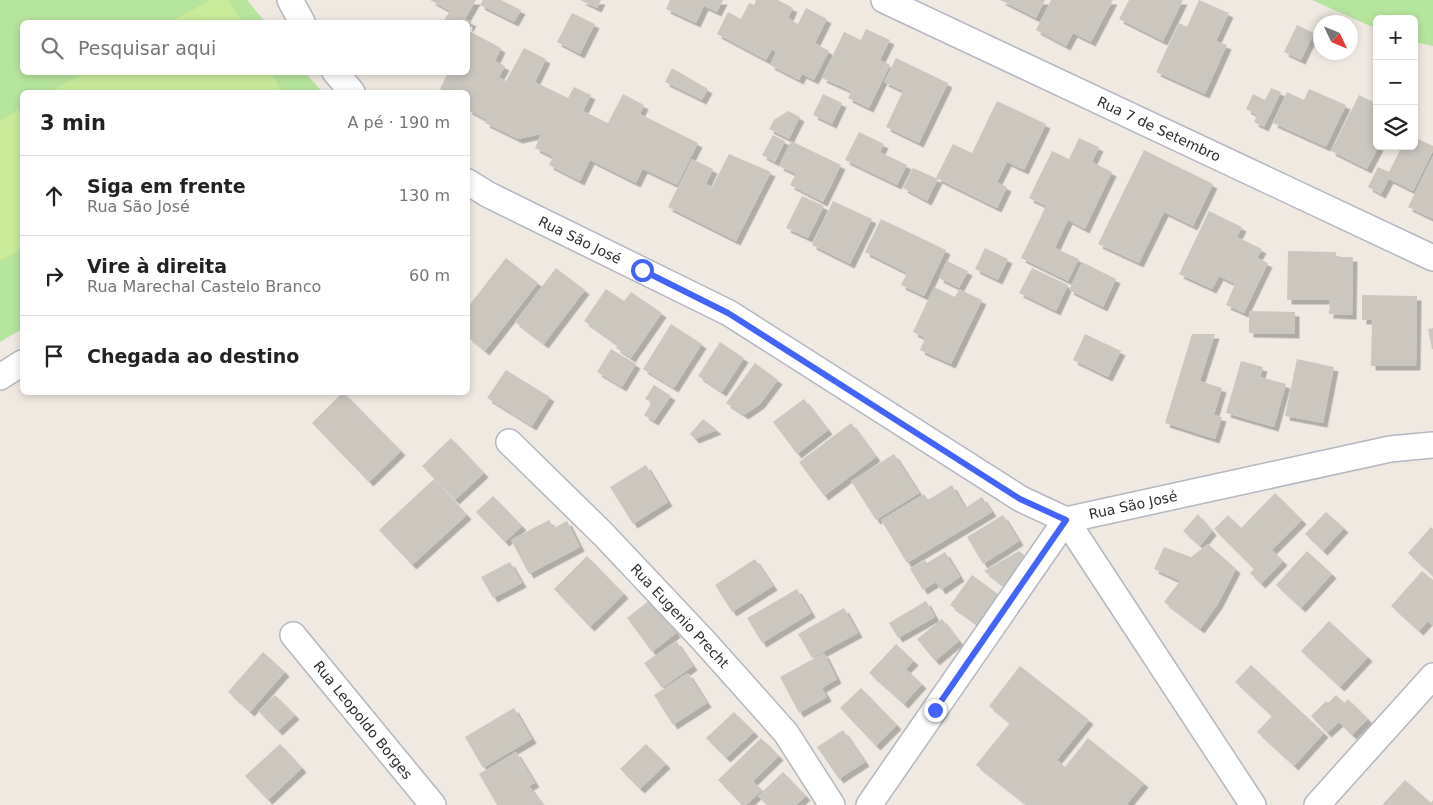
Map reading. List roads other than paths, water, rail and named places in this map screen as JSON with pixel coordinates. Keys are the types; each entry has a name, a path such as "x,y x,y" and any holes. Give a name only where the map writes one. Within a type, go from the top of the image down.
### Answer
{"street":[{"path":"290,0 301,20"},
{"name":"Rua 7 de Setembro","path":"884,0 1433,258"},
{"path":"338,75 350,90"},
{"name":"Rua São José","path":"470,183 487,194 728,313 1020,499 1066,520 1390,449 1433,445"},
{"path":"0,378 20,364"},
{"name":"Rua Eugenio Precht","path":"509,442 603,534 786,733 832,805"},
{"path":"869,805 1066,520 1252,805"},
{"name":"Rua Leopoldo Borges","path":"293,635 433,805"},
{"path":"1317,805 1433,676"}]}
